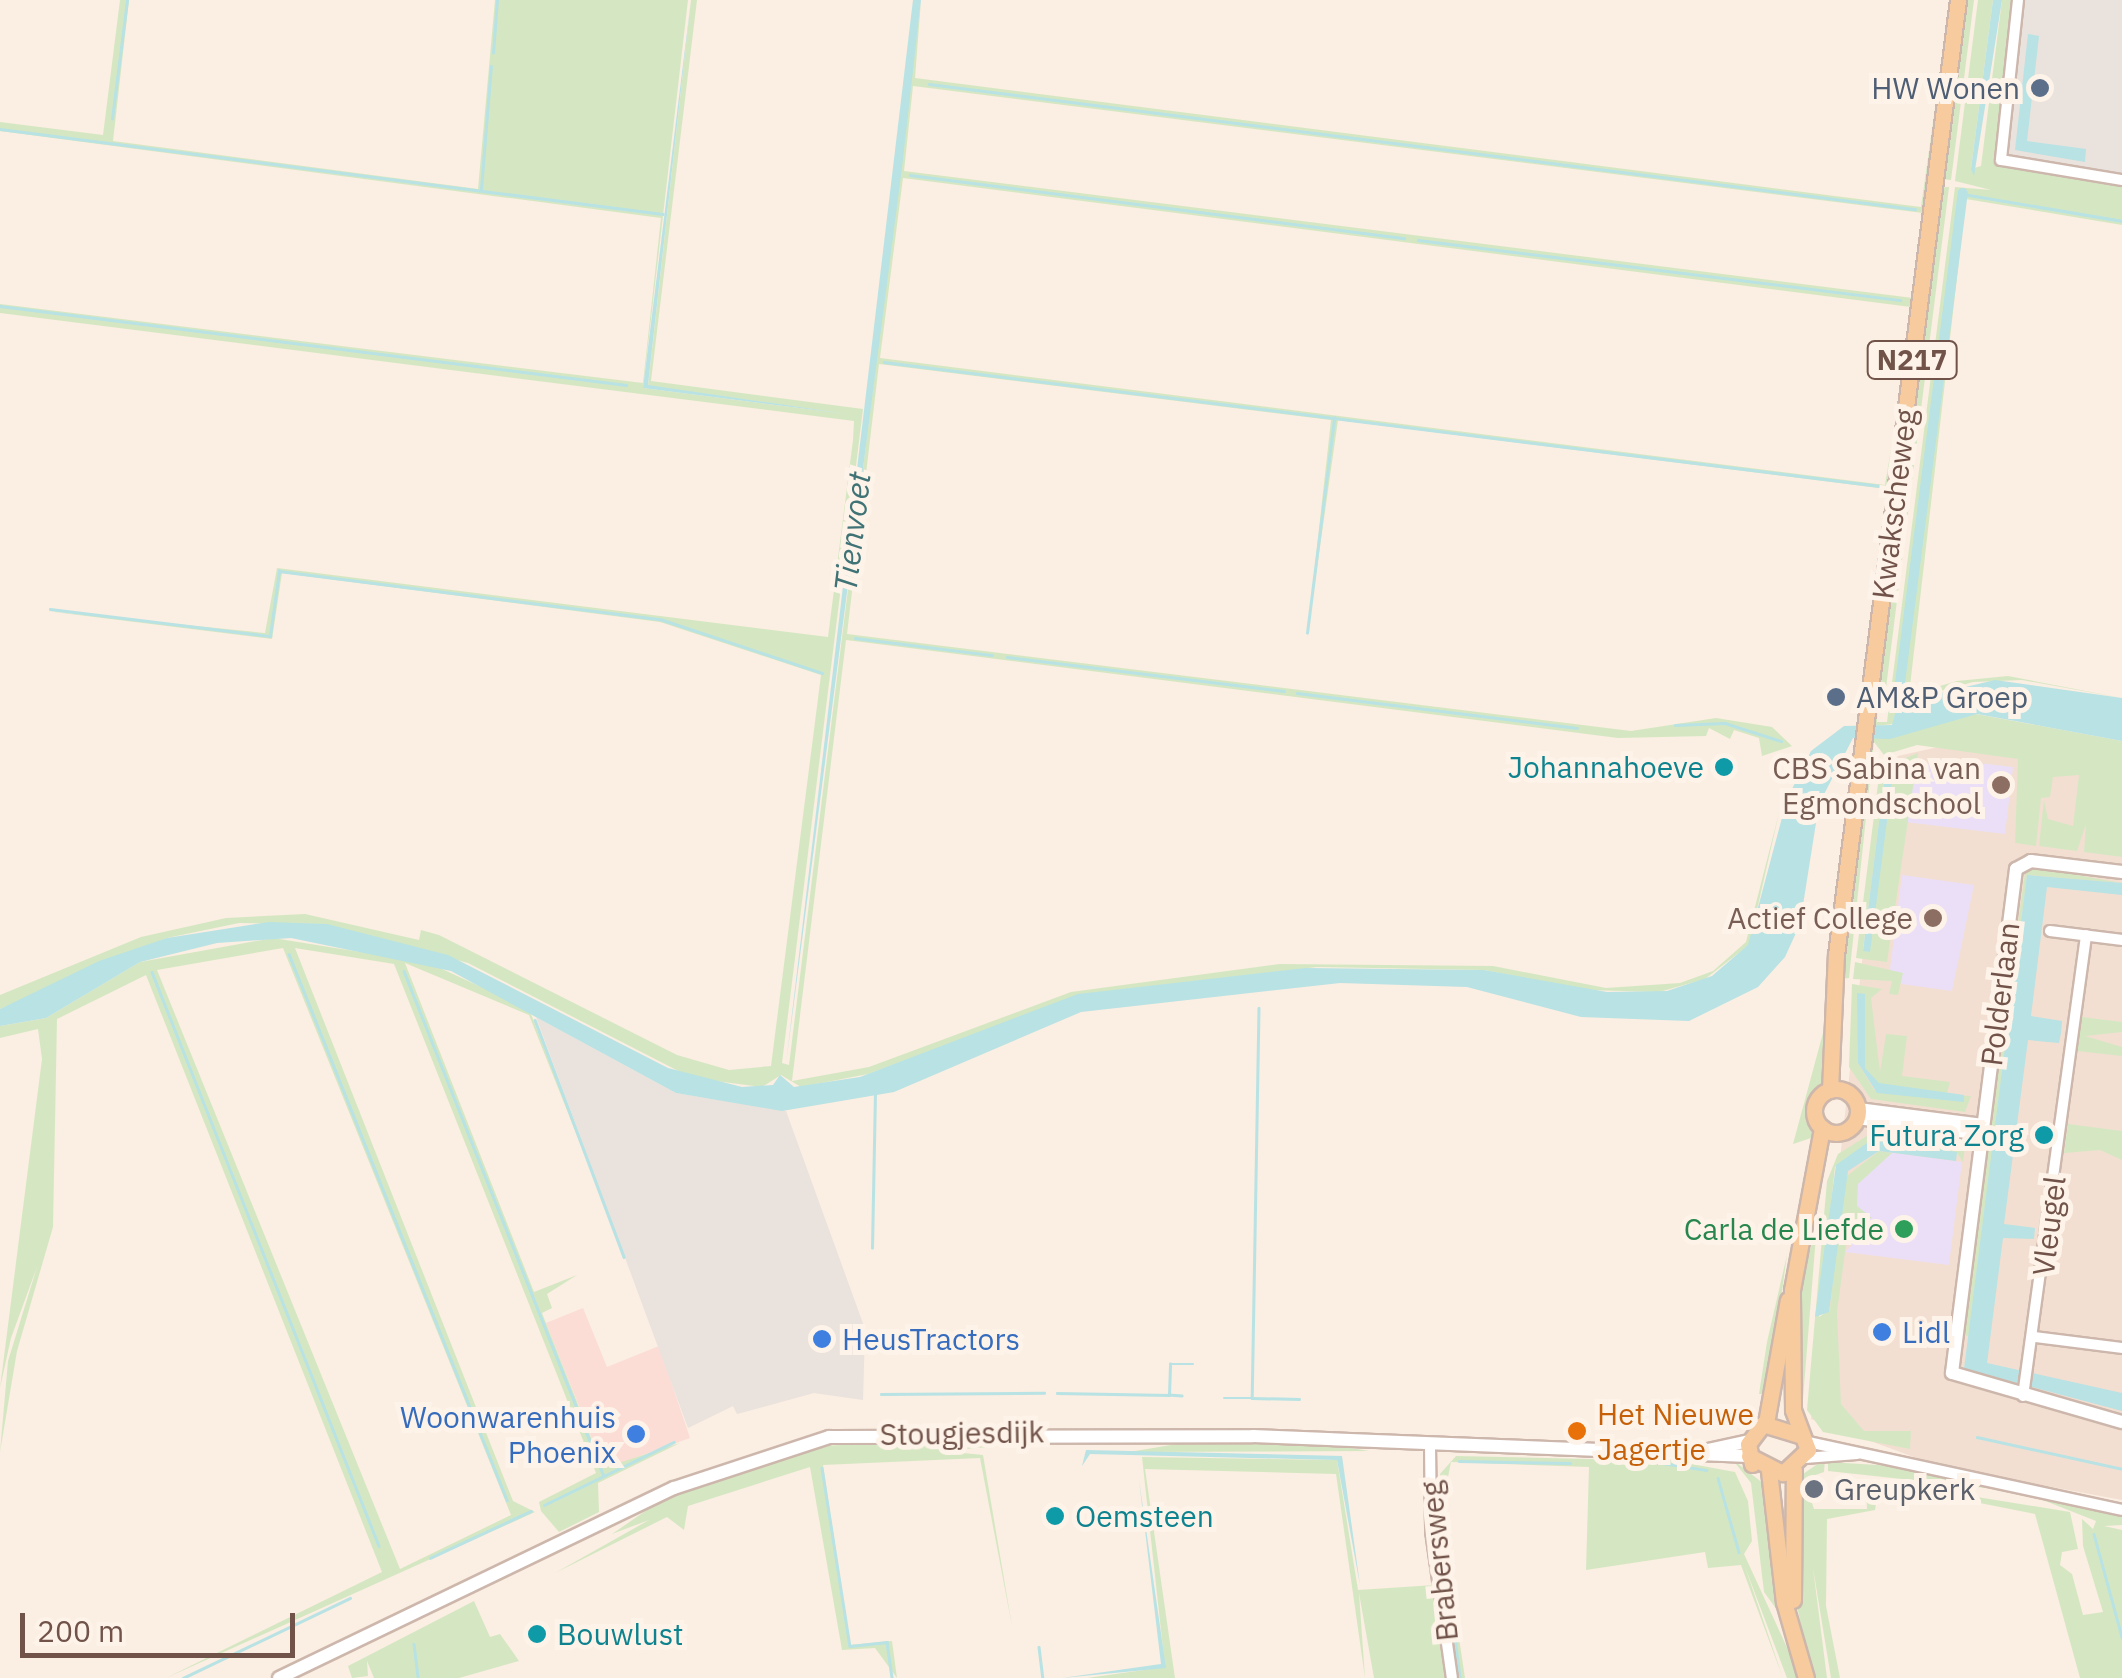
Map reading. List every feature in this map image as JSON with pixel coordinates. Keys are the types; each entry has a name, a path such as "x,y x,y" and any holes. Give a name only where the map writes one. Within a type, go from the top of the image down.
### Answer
{"main road":[{"name":"Kwakscheweg","path":"1835,1090 1832,1008 1958,0"},
{"path":"1827,1130 1858,1114 1835,1090"},
{"name":"N217","path":"1804,1671 1776,1521 1792,1290 1807,1183 1827,1130 1815,1106 1835,1090"},
{"name":"N217","path":"1769,1422 1792,1290"},
{"path":"1769,1422 1780,1455"},
{"path":"1769,1422 1780,1455"},
{"name":"N217","path":"1780,1455 1790,1508 1804,1671"}],"street":[{"path":"2018,0 2003,162 2122,180"},
{"name":"Polderlaan","path":"2024,1391 1952,1376 2020,864 2122,872"},
{"path":"2050,931 2122,940"},
{"name":"Vleugel","path":"2024,1391 2030,1373 2086,935"},
{"path":"1858,1114 1983,1130"},
{"path":"2034,1337 2122,1348"},
{"path":"2024,1391 2122,1422"},
{"name":"Stougjesdijk","path":"279,1678 664,1493 804,1441 1016,1432 1696,1454 1858,1454 2122,1510"},
{"name":"Brabersweg","path":"1430,1445 1431,1531 1452,1678"}],"shaded area":[{"path":"2013,0 2122,0 2122,185 1994,164"},
{"path":"1943,746 2122,752 2122,1500 1938,1466 1811,1419 1878,819 1898,756"},
{"path":"1944,759 2013,767 2005,834 1905,822 1912,770"},
{"name":"Actief College","path":"1902,875 1974,885 1952,991 1901,984 1890,969"},
{"path":"536,1017 676,1093 786,1111 865,1329 863,1400 814,1393 737,1414 733,1406 688,1428"},
{"path":"1879,1151 1962,1162 1949,1265 1845,1252 1852,1245 1841,1198"},
{"path":"583,1308 607,1367 659,1346 690,1438 604,1469 546,1323"}],"green space":[{"path":"120,0 129,0 113,141 478,189 495,0 688,0 643,388 847,414 648,386 691,0 697,0 651,381 863,409 782,1063 789,1065 921,0 915,78 1921,207 1941,66 1923,213 913,86 904,171 1912,298 1911,307 903,178 880,358 1885,485 1913,317 1871,641 1887,489 1338,420 1307,638 1331,420 879,364 847,634 1631,731 1716,718 1772,727 1792,746 1762,756 1759,738 1734,730 1730,739 1709,728 1706,736 1618,738 846,640 792,1081 869,1067 1071,992 1280,964 1493,966 1606,988 1680,983 1713,971 1746,942 1779,813 1749,945 1705,979 1659,992 1587,990 1484,970 1317,967 1083,994 868,1074 801,1087 781,1075 762,1087 692,1078 468,963 323,924 239,923 167,938 0,1009 0,995 141,937 226,918 305,914 419,940 421,930 439,935 677,1055 729,1070 771,1066 821,675 660,622 282,573 272,639 46,611 265,633 277,568 828,637 853,440 854,421 0,313 0,304 643,383 661,218 0,131 0,122 103,135"},
{"path":"1963,0 1974,0 1951,180 1942,179"},
{"path":"1978,0 1993,0 1971,169 1981,166 2002,0 2013,0 1994,164 2122,185 2122,225 1966,199 1909,695 1957,681 2008,676 2122,698 2022,680 1973,682 1898,703 1895,724 1872,726 1878,693 1877,722 1887,722 1955,187 1991,190 1955,181"},
{"path":"1949,187 1886,688 1877,683 1939,188"},
{"path":"1976,714 2122,741 2122,857 2084,852 2086,824 2077,851 2039,846 2044,800 2048,819 2073,826 2079,775 2053,777 2050,797 2041,798 2036,846 2015,843 2018,759 1917,745 1884,755 1874,742 1849,978 1841,979 1870,738"},
{"path":"1918,753 1887,962 1856,958 1880,768","holes":["1886,767 1894,768 1869,952 1863,950"]},
{"path":"2026,866 2122,883 2027,875 1969,1336 1960,1335"},
{"path":"273,938 429,963 529,1009 625,1256 529,1015 405,963 534,1292 577,1275 547,1294 552,1308 542,1313 603,1468 680,1443 598,1483 599,1512 559,1532 541,1511 539,1502 596,1473 394,964 295,948 513,1501 535,1512 166,1678 382,1572 146,975 57,1019 53,1227 17,1351 0,1452 8,1361 37,1267 11,1338 0,1388 42,1059 38,1029 0,1038 0,1026 46,1018 140,962","holes":["283,948 511,1515 400,1569 157,970"]},
{"path":"1855,962 1903,973 1898,995 1889,994 1892,981 1853,979"},
{"path":"1852,984 1882,989 1871,998 1880,1072 1886,1034 1907,1036 1902,1076 1950,1082 1947,1093 1879,1084 1865,1068 1858,993 1858,1063 1874,1090 1971,1096 1965,1112 1871,1099 1849,1067"},
{"path":"2081,1017 2122,1022 2122,1032 2085,1036 2122,1047 2122,1056 2077,1051"},
{"path":"1823,1033 1827,1076 1811,1107 1814,1137 1793,1144"},
{"path":"2068,1124 2122,1131 2122,1160 2100,1150 2064,1153"},
{"path":"1870,1134 1965,1146 1963,1162 1957,1153 1871,1140 1835,1167 1819,1317 1830,1310 1843,1179 1879,1151 1892,1153 1858,1184 1857,1206 1872,1218 1856,1221 1846,1245 1837,1312 1841,1404 1864,1431 1911,1431 1910,1449 1823,1432 1807,1410 1827,1181 1838,1154"},
{"path":"1817,1223 1803,1399 1796,1401 1797,1301"},
{"path":"1787,1255 1768,1394 1759,1394 1767,1342"},
{"path":"942,1439 988,1447 943,1451 983,1455 1012,1626 980,1458 823,1465 850,1645 892,1641 897,1678 875,1648 842,1650 810,1467 688,1506 684,1530 667,1517 555,1573 649,1520 612,1534 660,1501 712,1478 807,1447"},
{"path":"1195,1441 1333,1445 1369,1451 1129,1452"},
{"path":"1456,1456 1675,1461 1735,1472 1748,1501 1752,1541 1744,1554 1801,1678 1787,1678 1745,1567 1783,1678 1741,1565 1708,1568 1705,1552 1586,1570 1589,1467 1451,1462 1441,1512 1440,1474"},
{"path":"1142,1457 1337,1460 1358,1590 1435,1585 1448,1678 1374,1678 1359,1593 1365,1678 1336,1474 1145,1469 1175,1678 1087,1678 1165,1667"},
{"path":"1732,1459 1764,1484 1780,1614 1764,1592 1751,1483"},
{"path":"1825,1459 1824,1472 1804,1479 1814,1509 1867,1509 1866,1479 2070,1512 2078,1549 2062,1552 2060,1565 2072,1574 2083,1615 2103,1612 2083,1546 2082,1519 2093,1529 2096,1521 2025,1493 2122,1515 2122,1525 2104,1526 2122,1530 2122,1678 2080,1678 2035,1514 1879,1483 1875,1510 1827,1519 1826,1606 1840,1678 1831,1678 1813,1568 1827,1678 1811,1678 1796,1600 1797,1478"},
{"path":"1828,1462 1910,1467 2004,1490 1828,1471"},
{"path":"1447,1547 1465,1678 1455,1678 1437,1548"},
{"path":"474,1601 490,1637 500,1634 519,1661 459,1678 374,1678 367,1661 368,1676 352,1678 348,1666"}],"water":[{"path":"691,0 648,385 847,414 643,388"},
{"name":"Tienvoet","path":"913,0 921,0 902,167 786,1064"},
{"path":"1993,0 2002,0 1974,176 1971,169"},
{"path":"2028,34 2039,36 2027,141 2086,149 2085,162 2015,150"},
{"path":"1995,680 2122,698 2122,741 1977,714 1890,739 1853,738 1819,804 1800,924 1785,957 1758,987 1689,1021 1581,1017 1467,987 1340,983 1081,1012 894,1092 782,1111 676,1093 451,971 291,938 217,943 140,962 46,1018 0,1026 0,1009 99,961 167,938 269,922 327,924 448,955 668,1068 742,1087 773,1085 780,1075 794,1087 860,1077 1078,994 1305,968 1484,970 1607,992 1667,991 1712,976 1748,945 1787,799 1811,751 1844,726 1892,725 1898,703"},
{"path":"1886,766 1894,767 1870,952 1863,951"},
{"path":"2027,875 2122,883 2122,895 2047,887 2031,1016 2062,1021 2061,1033 2059,1043 2028,1040 2004,1224 2035,1228 2034,1239 2003,1238 1987,1363 2122,1393 2122,1411 1964,1369"},
{"path":"1857,993 1865,994 1865,1068 1879,1083 1964,1095 1964,1102 1877,1093 1858,1063"},
{"path":"1871,1140 1957,1152 1956,1161 1879,1151 1848,1171 1829,1312 1815,1317 1836,1165"},
{"path":"1086,1450 1342,1456 1360,1585 1337,1460 1090,1454 1082,1466"},
{"path":"1139,1480 1166,1668 1062,1678 1161,1664"}],"waterway":[{"path":"112,119 127,0"},
{"path":"493,53 497,0"},
{"path":"481,189 491,66"},
{"path":"929,84 1915,209"},
{"path":"0,129 663,214"},
{"path":"910,175 1404,238"},
{"path":"1900,683 1963,193"},
{"path":"1963,194 2122,221"},
{"path":"1418,240 1900,300"},
{"path":"0,306 626,385"},
{"path":"884,362 1879,486"},
{"path":"1307,633 1334,418"},
{"path":"50,609 270,636 279,571 660,619 822,673"},
{"path":"855,638 992,655"},
{"path":"1007,657 1284,691"},
{"path":"1297,693 1577,728"},
{"path":"1675,725 1725,723 1781,741"},
{"path":"289,954 507,1500"},
{"path":"404,971 603,1474"},
{"path":"152,972 379,1546"},
{"path":"1259,1008 1252,1398 1299,1399"},
{"path":"535,1020 624,1257"},
{"path":"872,1248 875,1095"},
{"path":"1182,1396 1169,1395 1170,1364 1193,1364"},
{"path":"881,1394 1044,1393"},
{"path":"1057,1393 1169,1395"},
{"path":"1224,1398 1252,1398"},
{"path":"1977,1437 2122,1469"},
{"path":"544,1505 674,1442"},
{"path":"1459,1461 1570,1463"},
{"path":"1656,1462 1706,1470"},
{"path":"822,1468 850,1646 887,1642 892,1678"},
{"path":"1718,1478 1739,1552"},
{"path":"430,1558 531,1511"},
{"path":"2094,1534 2122,1637"},
{"path":"1444,1549 1460,1678"},
{"path":"183,1678 350,1598"},
{"path":"414,1644 418,1678"},
{"path":"1039,1647 1043,1678"}],"place":[{"name":"HW Wonen","path":"2040,88"},
{"name":"AM&P Groep","path":"1836,697"},
{"name":"Johannahoeve","path":"1724,767"},
{"name":"CBS Sabina van Egmondschool","path":"2001,785"},
{"name":"Actief College","path":"1933,918"},
{"name":"Futura Zorg","path":"2044,1135"},
{"name":"Carla de Liefde","path":"1904,1229"},
{"name":"Lidl","path":"1882,1332"},
{"name":"HeusTractors","path":"822,1339"},
{"name":"Het Nieuwe Jagertje","path":"1577,1431"},
{"name":"Woonwarenhuis Phoenix","path":"636,1434"},
{"name":"Greupkerk","path":"1814,1489"},
{"name":"Oemsteen","path":"1055,1516"},
{"name":"Bouwlust","path":"537,1634"}]}
